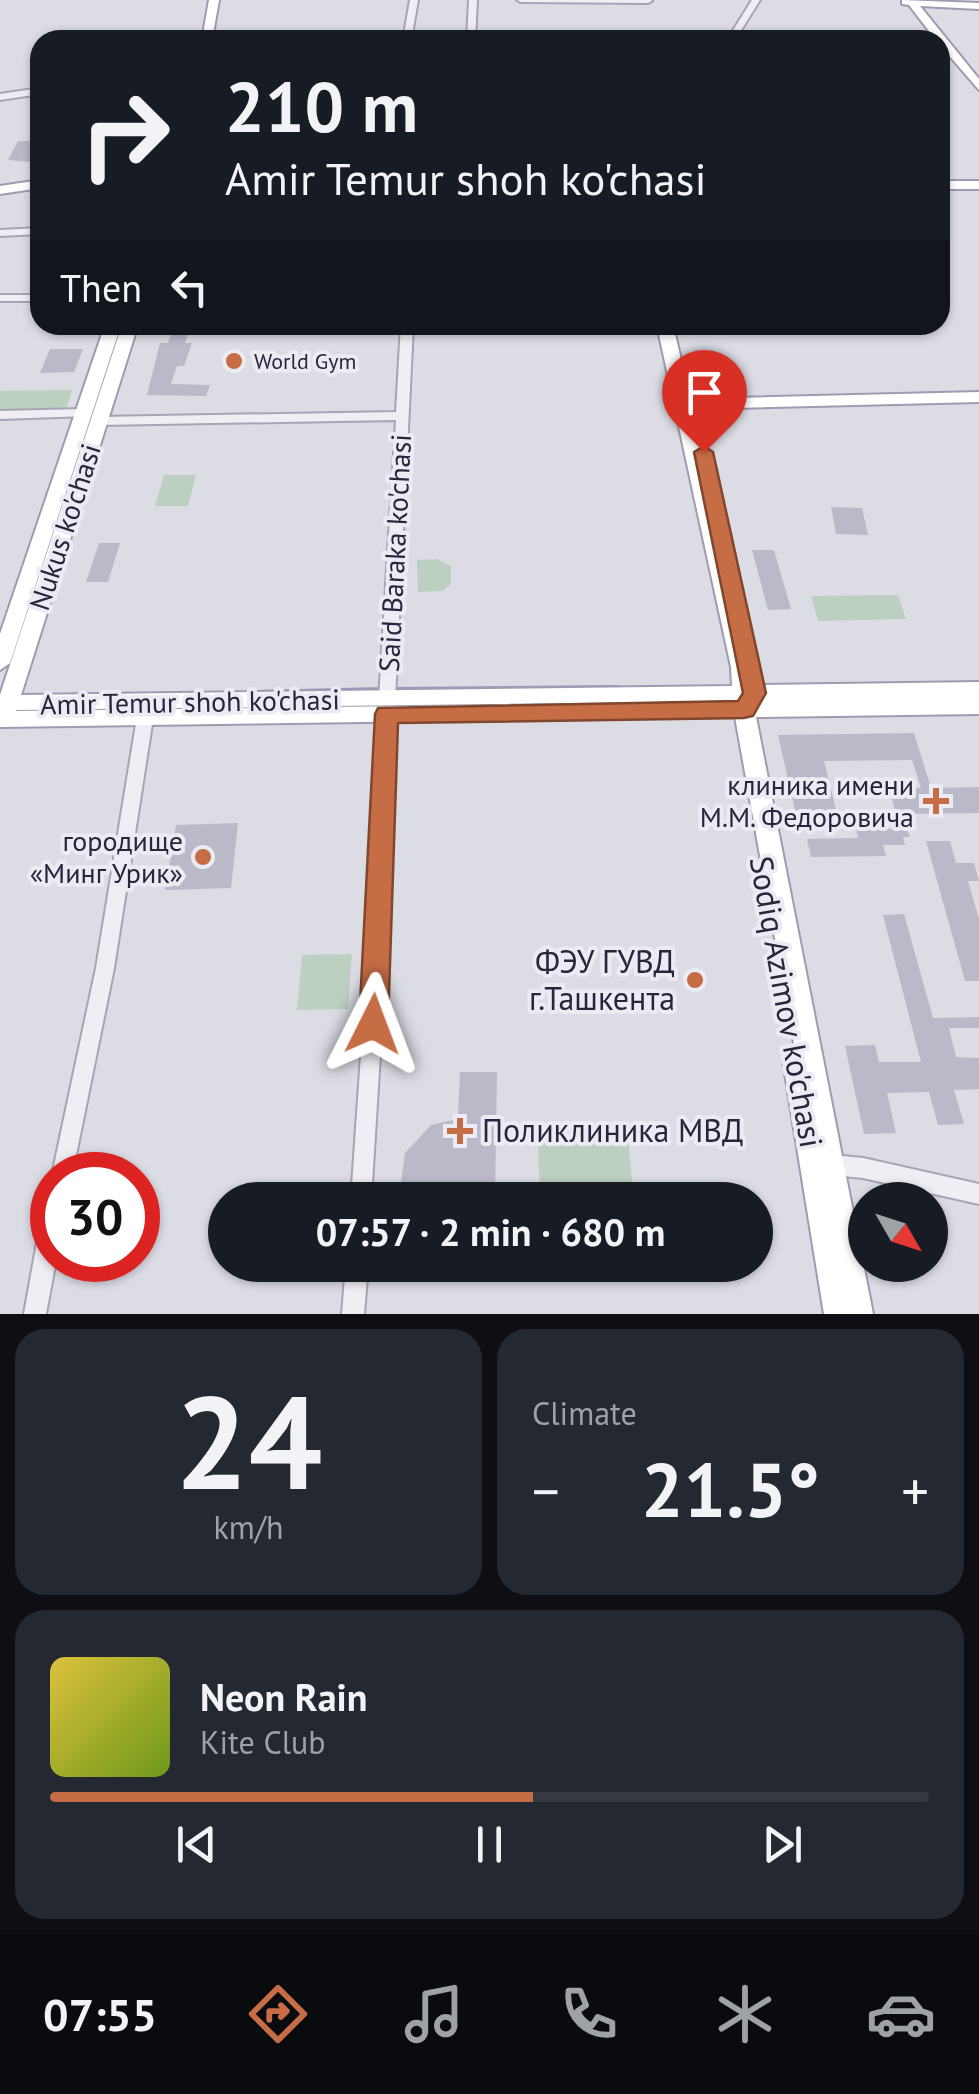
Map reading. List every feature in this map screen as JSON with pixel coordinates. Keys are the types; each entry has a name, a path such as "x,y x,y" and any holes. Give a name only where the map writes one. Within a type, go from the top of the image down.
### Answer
{"main road":[{"path":"209,30 214,0"},
{"path":"221,30 225,0"},
{"path":"896,0 973,2"},
{"path":"896,0 922,14"},
{"path":"911,1 934,30"},
{"path":"929,1 979,67"},
{"path":"944,20 946,7 973,2"},
{"path":"950,50 979,87"},
{"path":"950,182 979,182"},
{"path":"0,192 30,188"},
{"name":"Nukus ko'chasi","path":"2,715 91,417 111,335"},
{"name":"Nukus ko'chasi","path":"0,663 91,417 126,335"},
{"path":"668,335 688,407"},
{"path":"677,335 688,407"},
{"path":"688,407 979,401"},
{"name":"Sodiq Azimov ko'chasi","path":"688,407 744,701 822,1164 858,1314"},
{"name":"Amir Temur shoh ko'chasi","path":"2,715 744,701 979,690"},
{"name":"Amir Temur shoh ko'chasi","path":"744,701 979,706"},
{"name":"Sodiq Azimov ko'chasi","path":"822,1164 839,1314"}],"street":[{"path":"409,30 414,0"},
{"path":"472,30 473,0"},
{"path":"521,0 648,1"},
{"path":"737,30 756,0"},
{"path":"0,98 30,94"},
{"path":"0,233 30,232"},
{"path":"0,298 30,298"},
{"name":"Said Baraka ko'chasi","path":"362,1182 380,910 406,335"},
{"path":"0,415 402,413"},
{"path":"0,423 91,417"},
{"path":"67,1152 105,968 147,710"},
{"path":"822,1164 979,1194"},
{"path":"35,1314 41,1282"},
{"path":"353,1314 356,1282"}],"green space":[{"path":"72,390 66,409 0,410 0,391"},
{"path":"164,475 196,475 188,506 155,506"},
{"path":"437,559 451,566 451,584 443,591 418,592 417,560"},
{"path":"898,595 906,619 818,621 811,596"},
{"path":"352,954 348,1009 297,1010 302,955"},
{"path":"628,1139 632,1182 539,1182 538,1141"}],"building":[{"path":"18,141 30,141 30,162 8,160"},
{"path":"171,335 188,335 185,343 192,343 184,366 177,366 171,384 210,385 206,396 147,395 160,343 168,343"},
{"path":"50,349 83,349 74,372 40,373"},
{"path":"705,369 737,369 741,388 709,388"},
{"path":"831,507 862,508 868,535 836,534"},
{"path":"99,543 120,543 108,582 86,582"},
{"path":"752,550 774,550 791,609 768,610"},
{"name":"клиника имени М.М. Федоровича","path":"914,733 931,788 979,787 979,813 896,814 889,788 921,788 912,760 824,761 839,822 798,823 778,735"},
{"name":"городище «Минг Урик»","path":"238,823 231,888 165,890 176,825"},
{"path":"856,829 907,829 910,837 903,837 905,845 883,845 886,856 811,857 807,839 858,838"},
{"path":"926,841 950,841 956,863 974,863 979,881 968,881 979,919 979,981 965,981"},
{"path":"904,914 933,1018 979,1017 979,1028 949,1028 956,1057 979,1058 979,1089 954,1090 964,1124 938,1125 929,1092 887,1093 896,1133 864,1134 845,1046 875,1045 879,1062 921,1062 883,915"},
{"name":"Поликлиника МВД","path":"460,1072 497,1072 495,1182 401,1182 405,1153 431,1125 458,1119"}],"waterway":[{"path":"391,689 617,687"},
{"path":"256,692 382,689"}],"place":[{"name":"World Gym","path":"234,361"},
{"name":"клиника имени М.М. Федоровича","path":"936,801"},
{"name":"городище «Минг Урик»","path":"203,857"},
{"name":"ФЭУ ГУВД г.Ташкента","path":"695,980"},
{"name":"Поликлиника МВД","path":"460,1131"}],"route":[{"path":"373,1024 386,714 744,710 755,693 704,452"}]}
